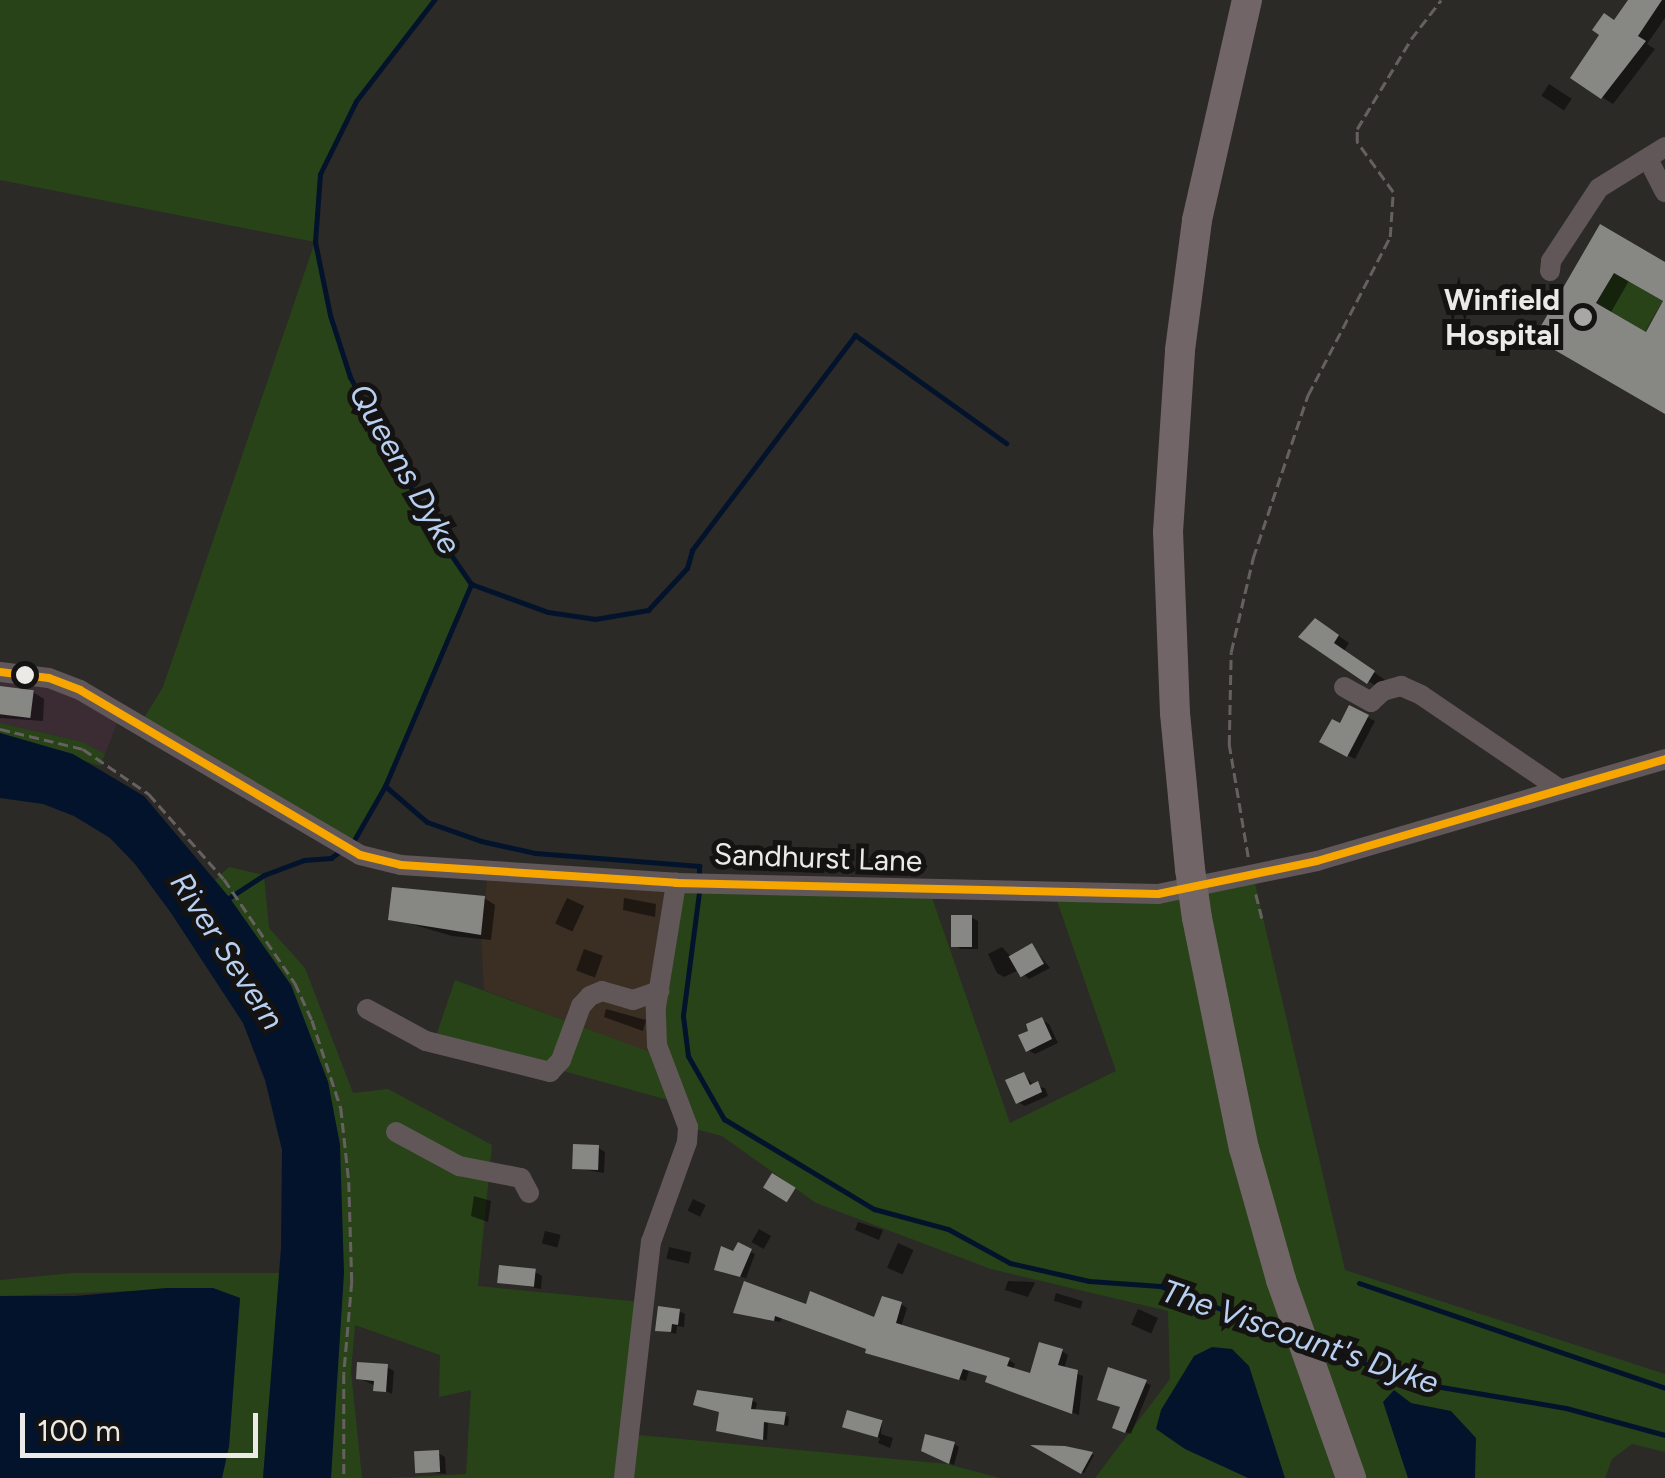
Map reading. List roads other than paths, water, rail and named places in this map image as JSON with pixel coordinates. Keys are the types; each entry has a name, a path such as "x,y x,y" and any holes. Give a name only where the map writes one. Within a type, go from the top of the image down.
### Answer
{"highway":[{"path":"1247,0 1197,220 1179,368 1168,532 1175,713 1197,918 1244,1148 1282,1280 1351,1478"}],"street":[{"path":"1550,271 1551,261 1599,188 1656,153 1665,192"},
{"name":"Sandhurst Lane","path":"0,672 49,678 108,704 360,855 401,864 676,883 1146,894 1317,861 1665,759"},
{"path":"1344,688 1371,702 1383,691 1401,686 1421,694 1558,788"},
{"path":"624,1478 651,1242 688,1142 688,1126 657,1044 659,991 676,883"},
{"path":"366,1009 426,1041 550,1072 560,1060 581,1006 590,996 602,991 634,1000 659,991"},
{"path":"396,1132 459,1166 521,1178 529,1193"}],"water":[{"name":"River Severn","path":"0,733 73,754 144,796 229,897 291,985 328,1082 340,1145 344,1273 331,1478 263,1478 281,1248 282,1150 265,1080 243,1023 171,913 110,838 74,816 43,804 0,798"},
{"path":"213,1288 240,1298 229,1446 222,1478 0,1478 0,1296 75,1296"},
{"path":"1212,1347 1232,1349 1249,1366 1285,1478 1248,1478 1185,1449 1156,1429 1161,1410 1194,1356"},
{"path":"1394,1390 1411,1403 1451,1411 1476,1438 1475,1478 1408,1478 1383,1402"}],"waterway":[{"name":"Queens Dyke","path":"353,842 385,786 471,584 434,530 350,377 330,315 315,242 320,174 356,101 434,0"},
{"path":"471,584 548,612 595,619 648,610 687,568 692,550 855,335 1006,443"},
{"name":"The Viscount's Dyke","path":"385,786 427,822 481,841 535,853 699,866 699,881"},
{"name":"Queens Dyke","path":"224,901 264,875 304,860 331,858 340,851"},
{"name":"The Viscount's Dyke","path":"699,892 683,1016 688,1056 724,1119 874,1209 948,1229 1010,1263 1089,1281 1160,1286 1287,1334"},
{"path":"1359,1283 1665,1388"},
{"name":"The Viscount's Dyke","path":"1316,1345 1417,1383 1566,1408 1665,1435"}],"place":[{"name":"Winfield Hospital","path":"1583,317"}]}
